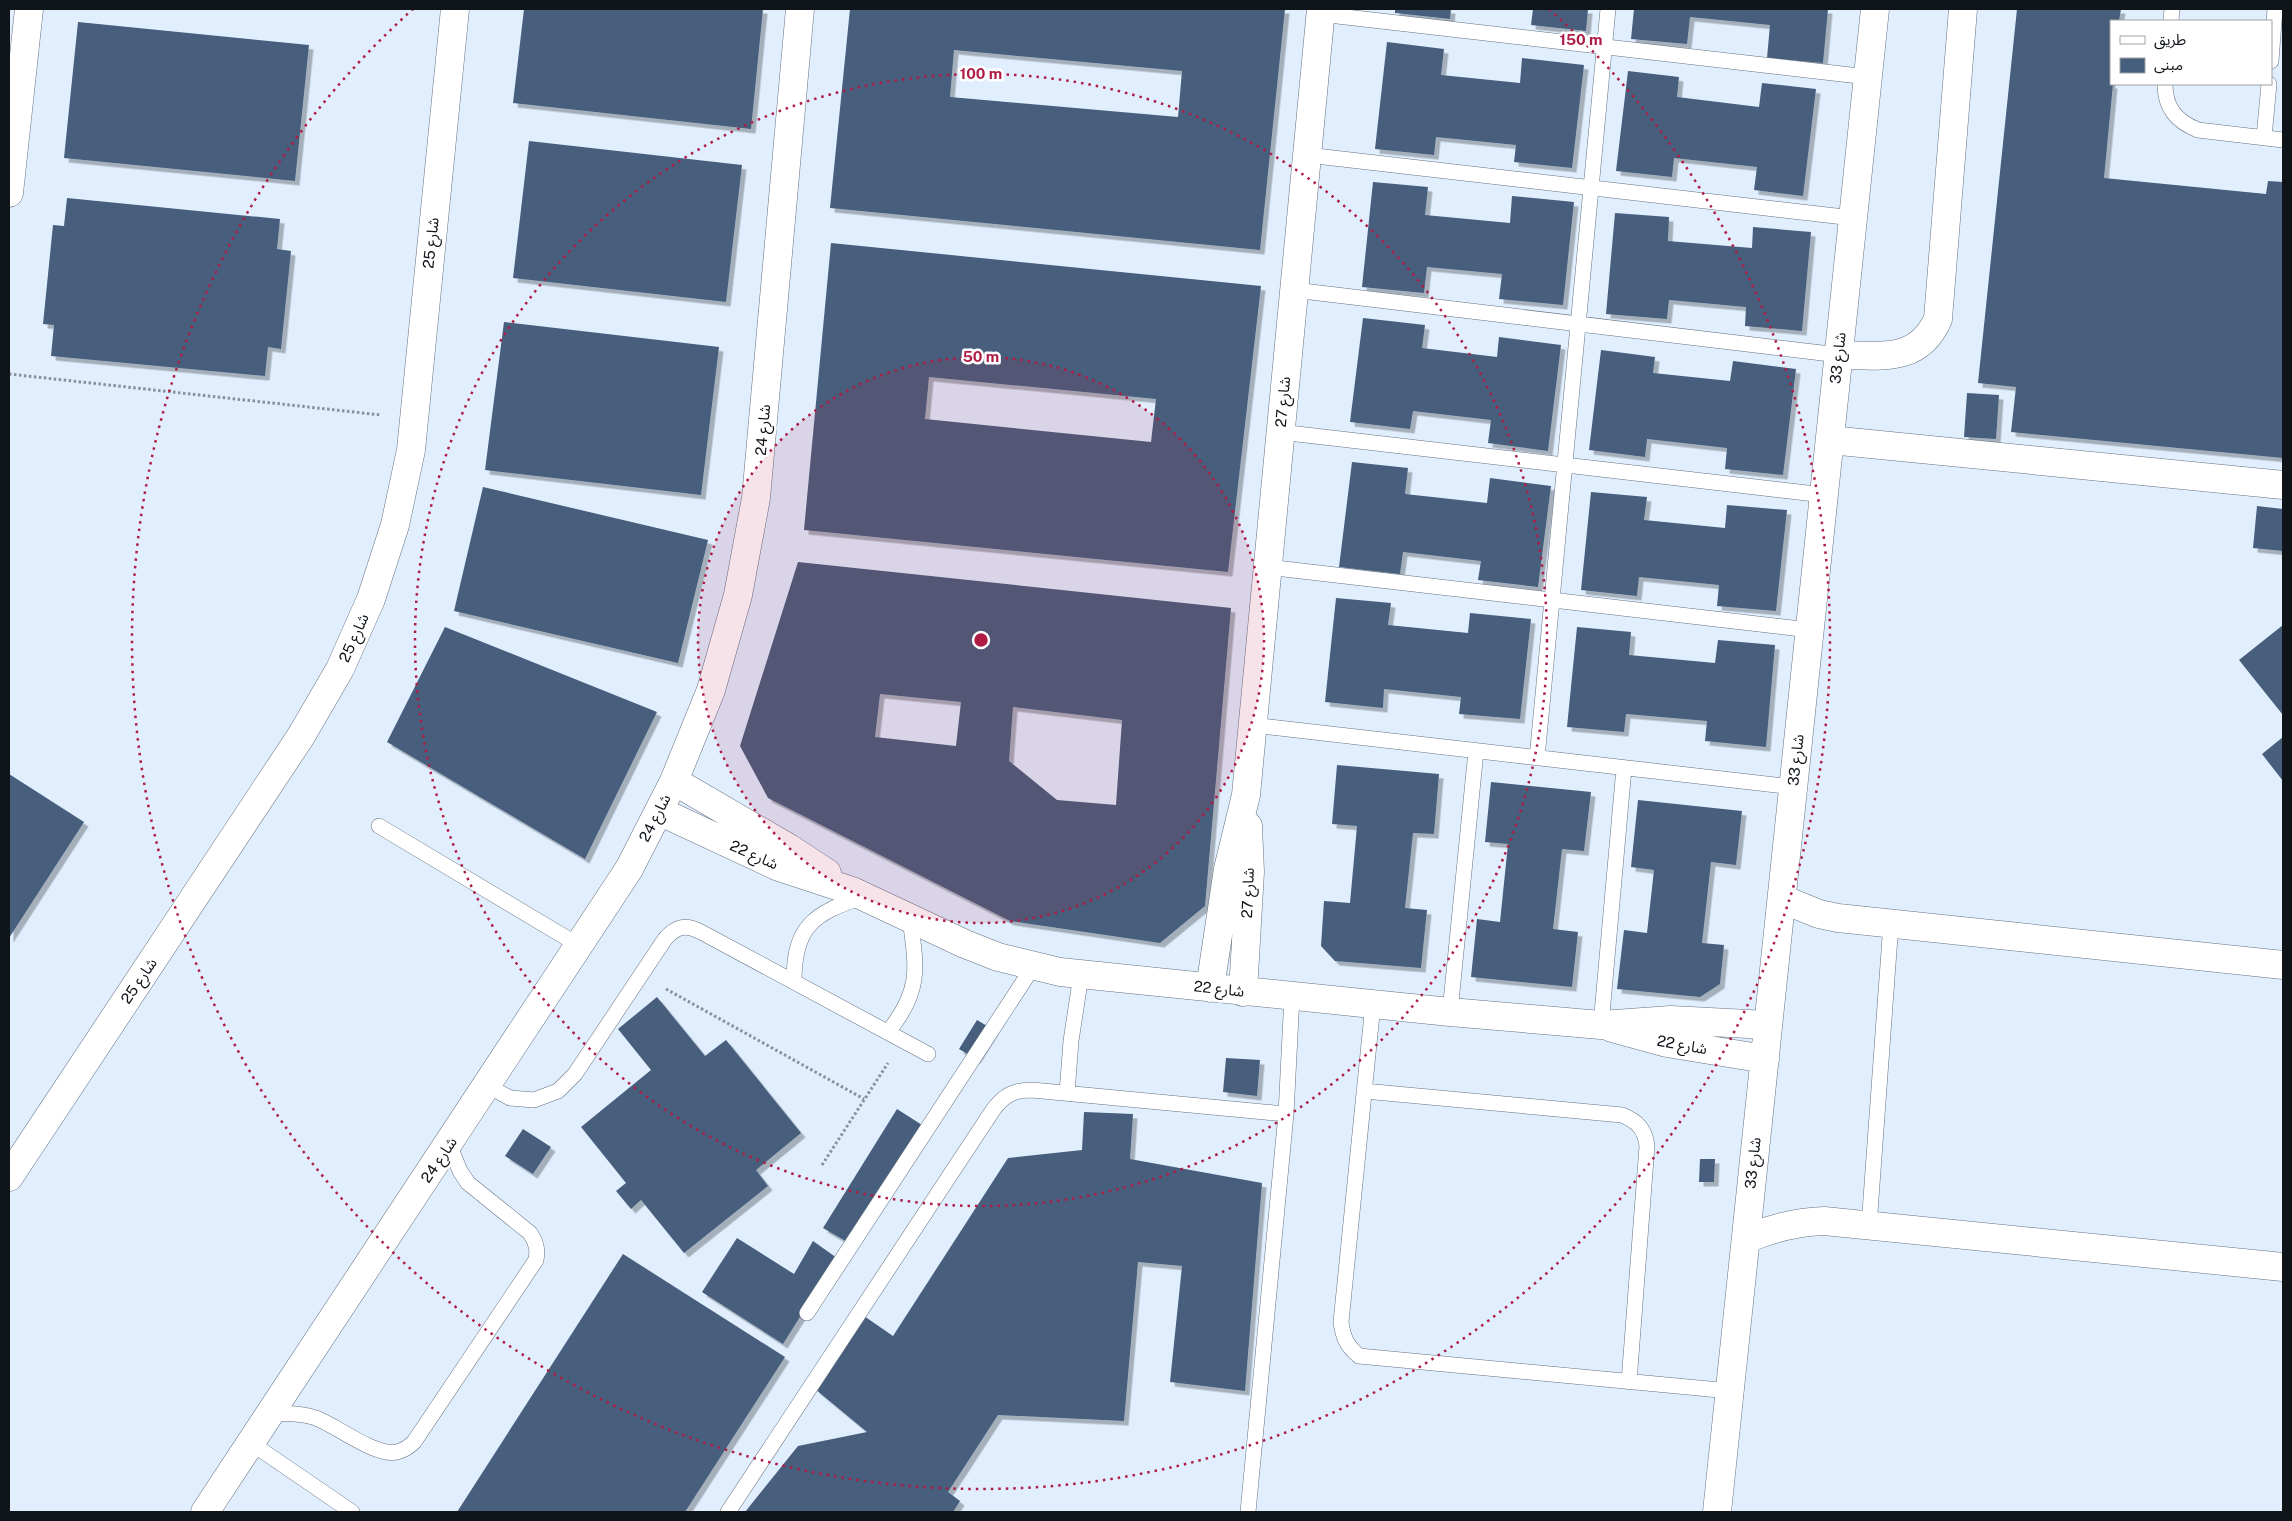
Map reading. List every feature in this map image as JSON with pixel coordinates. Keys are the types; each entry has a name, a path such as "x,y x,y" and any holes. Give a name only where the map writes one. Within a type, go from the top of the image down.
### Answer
{"street":[{"path":"9,193 29,9"},
{"name":"شارع 25","path":"9,1177 301,736 340,669 371,599 395,526 411,450 455,9"},
{"name":"شارع 24","path":"205,1512 450,1144 629,869 674,781 711,690 738,595 756,498 800,9"},
{"name":"شارع 33","path":"1717,1512 1875,9"},
{"path":"1839,355 1897,355 1911,351 1932,332 1938,319 1962,9"},
{"name":"شارع 27","path":"1243,992 1250,872 1246,795 1320,12"},
{"path":"1830,440 2283,485"},
{"name":"شارع 22","path":"674,781 789,848 858,894"},
{"name":"شارع 27","path":"1210,988 1228,869 1246,795"},
{"name":"شارع 22","path":"659,811 779,867 858,894 965,944 1033,967 1081,976 1601,1025 1671,1020 1768,1025"},
{"path":"1782,899 1819,914 2283,965"},
{"name":"شارع 22","path":"1601,1025 1644,1039 1764,1059"},
{"path":"1746,1239 1773,1228 1799,1222 1824,1221 2283,1267"}],"lane":[{"path":"1537,758 1608,9"},
{"path":"2272,48 2275,9"},
{"path":"1320,12 1868,77"},
{"path":"2165,85 2168,106 2175,117 2185,125 2198,130 2283,140"},
{"path":"2264,137 2269,85"},
{"path":"1307,155 1853,218"},
{"path":"1294,290 1839,355"},
{"path":"1280,432 1824,496"},
{"path":"1267,567 1810,630"},
{"path":"1252,725 1793,787"},
{"path":"1450,1012 1476,751"},
{"path":"1601,1025 1624,768"},
{"path":"379,826 580,946"},
{"path":"794,981 794,958 802,935 817,917 858,894"},
{"path":"888,1032 902,1014 912,993 915,978 916,970 910,919"},
{"path":"1869,1226 1891,923"},
{"path":"488,1086 510,1098 534,1100 558,1092 575,1074 672,931 682,927 692,927 928,1054"},
{"path":"807,1313 1033,967"},
{"path":"1067,1093 1071,1041 1081,976"},
{"path":"1248,1512 1286,1114 1292,996"},
{"path":"1373,1004 1341,1322 1342,1336 1349,1347 1359,1356 1730,1391"},
{"path":"728,1512 1000,1100 1009,1094 1021,1090 1286,1114"},
{"path":"1364,1091 1622,1115 1632,1118 1640,1126 1646,1135 1647,1146 1629,1382"},
{"path":"270,1414 301,1414 330,1424 386,1452 406,1449 414,1442 536,1260 538,1251 530,1233 468,1183 460,1171 450,1144"},
{"path":"251,1443 352,1512"}],"path":[{"path":"9,374 414,418"},
{"path":"641,975 864,1099"},
{"path":"822,1165 903,1040"}],"building":[{"path":"524,9 763,9 751,129 513,103"},
{"path":"850,9 1285,9 1260,250 830,208","holes":["954,50 1182,71 1178,117 950,97"]},
{"path":"1395,9 1451,9 1450,19 1395,13"},
{"path":"1533,9 1588,9 1586,31 1531,25"},
{"path":"1634,9 1828,9 1823,63 1767,58 1770,25 1690,17 1687,44 1631,39"},
{"path":"2017,9 2121,9 2119,20 2110,20 2110,85 2113,85 2104,178 2266,194 2268,181 2283,182 2283,458 2011,432 2016,387 1978,383"},
{"path":"78,22 309,45 295,181 64,158"},
{"path":"1387,42 1444,49 1441,75 1520,83 1522,58 1584,65 1572,168 1514,162 1516,145 1436,137 1434,155 1375,149"},
{"path":"1628,71 1679,77 1677,97 1759,107 1762,83 1816,89 1803,196 1754,190 1757,167 1674,158 1672,177 1616,171"},
{"path":"529,141 742,165 726,302 513,278"},
{"path":"1373,182 1428,187 1425,215 1510,223 1512,196 1574,202 1563,305 1499,299 1502,274 1427,267 1424,293 1362,287"},
{"path":"67,198 280,219 277,249 291,251 281,349 268,347 265,376 51,356 54,325 43,324 53,225 64,226"},
{"path":"1615,213 1669,217 1668,241 1752,248 1753,227 1811,232 1802,331 1745,326 1746,307 1669,300 1667,319 1606,314"},
{"path":"831,243 1261,286 1228,572 804,530","holes":["929,377 1156,399 1151,442 925,419"]},
{"path":"1363,318 1425,325 1422,348 1497,357 1499,337 1561,345 1548,451 1488,443 1491,420 1413,411 1410,429 1350,422"},
{"path":"504,322 719,347 701,495 485,470"},
{"path":"1601,350 1655,357 1653,373 1730,381 1733,361 1796,369 1783,475 1725,469 1727,448 1647,439 1645,457 1589,450"},
{"path":"1967,393 1999,395 1996,439 1964,437"},
{"path":"1352,462 1408,468 1405,494 1487,503 1490,478 1551,486 1538,587 1478,580 1481,561 1403,552 1400,574 1339,567"},
{"path":"483,487 708,540 678,663 454,611"},
{"path":"1591,492 1647,497 1644,520 1725,528 1727,505 1787,510 1776,611 1717,606 1719,585 1639,577 1637,596 1581,590"},
{"path":"2257,506 2283,509 2283,551 2253,548"},
{"path":"798,562 1231,608 1205,906 1160,943 1010,921 768,798 740,746","holes":["880,694 961,702 956,746 875,737","1013,707 1122,720 1116,805 1057,800 1009,761"]},
{"path":"1336,598 1391,603 1388,625 1468,633 1470,613 1531,619 1520,719 1459,714 1461,697 1384,689 1383,708 1325,702"},
{"path":"2283,625 2283,715 2239,660"},
{"path":"445,627 657,712 585,859 387,742"},
{"path":"1577,627 1631,632 1629,655 1715,663 1718,640 1775,645 1766,747 1705,741 1707,721 1626,714 1624,732 1567,727"},
{"path":"2283,737 2283,781 2262,754"},
{"path":"1337,765 1439,774 1434,834 1413,833 1405,908 1427,910 1421,968 1335,961 1321,946 1324,901 1350,903 1357,826 1332,824"},
{"path":"9,774 84,822 9,938"},
{"path":"1491,782 1591,792 1584,851 1562,849 1553,929 1578,932 1572,987 1471,977 1477,919 1500,922 1508,844 1485,842"},
{"path":"1638,800 1742,811 1736,865 1711,862 1702,943 1724,945 1720,984 1700,997 1617,989 1624,930 1647,933 1654,870 1631,867"},
{"path":"657,997 705,1056 726,1040 801,1133 756,1170 768,1186 684,1253 641,1200 631,1209 616,1191 626,1183 581,1127 651,1070 618,1029"},
{"path":"977,1020 994,1030 976,1059 959,1049"},
{"path":"1226,1058 1260,1060 1257,1096 1223,1092"},
{"path":"897,1109 922,1125 849,1243 823,1228"},
{"path":"1084,1112 1133,1114 1130,1159 1262,1183 1245,1391 1170,1382 1182,1266 1138,1262 1124,1421 998,1415 948,1492 960,1501 953,1512 745,1512 798,1446 867,1432 815,1389 864,1316 893,1336 1008,1158 1082,1150"},
{"path":"523,1129 551,1147 533,1174 505,1156"},
{"path":"1700,1159 1715,1159 1714,1182 1699,1182"},
{"path":"737,1238 794,1274 813,1241 837,1258 783,1344 702,1292"},
{"path":"623,1254 785,1357 685,1512 457,1512"}]}
